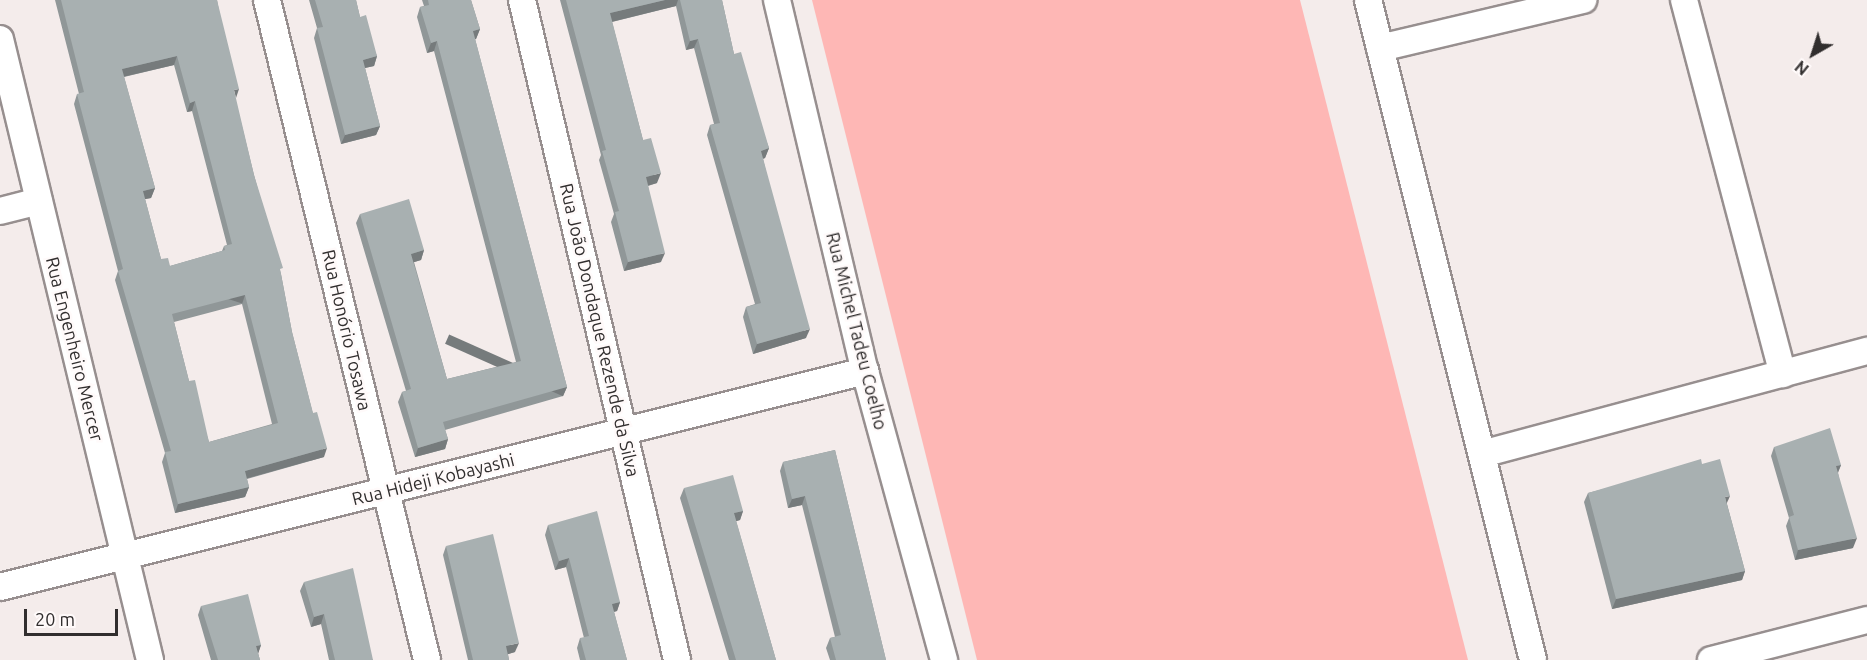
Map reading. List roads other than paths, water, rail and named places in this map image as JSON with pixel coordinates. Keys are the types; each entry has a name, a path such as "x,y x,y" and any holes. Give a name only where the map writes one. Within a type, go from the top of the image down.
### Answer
{"street":[{"name":"Rua Honório Tosawa","path":"267,0 427,660"},
{"name":"Rua João Dondaque Rezende da Silva","path":"522,0 677,660"},
{"name":"Rua Michel Tadeu Coelho","path":"777,0 865,371 944,660"},
{"path":"1368,0 1533,660"},
{"path":"1380,48 1582,0"},
{"path":"1684,0 1783,374"},
{"name":"Rua Engenheiro Mercer","path":"0,39 150,660"},
{"path":"0,211 39,201"},
{"path":"1482,454 1867,351"},
{"name":"Rua Hideji Kobayashi","path":"0,587 865,371"},
{"path":"1711,660 1867,620"}]}
